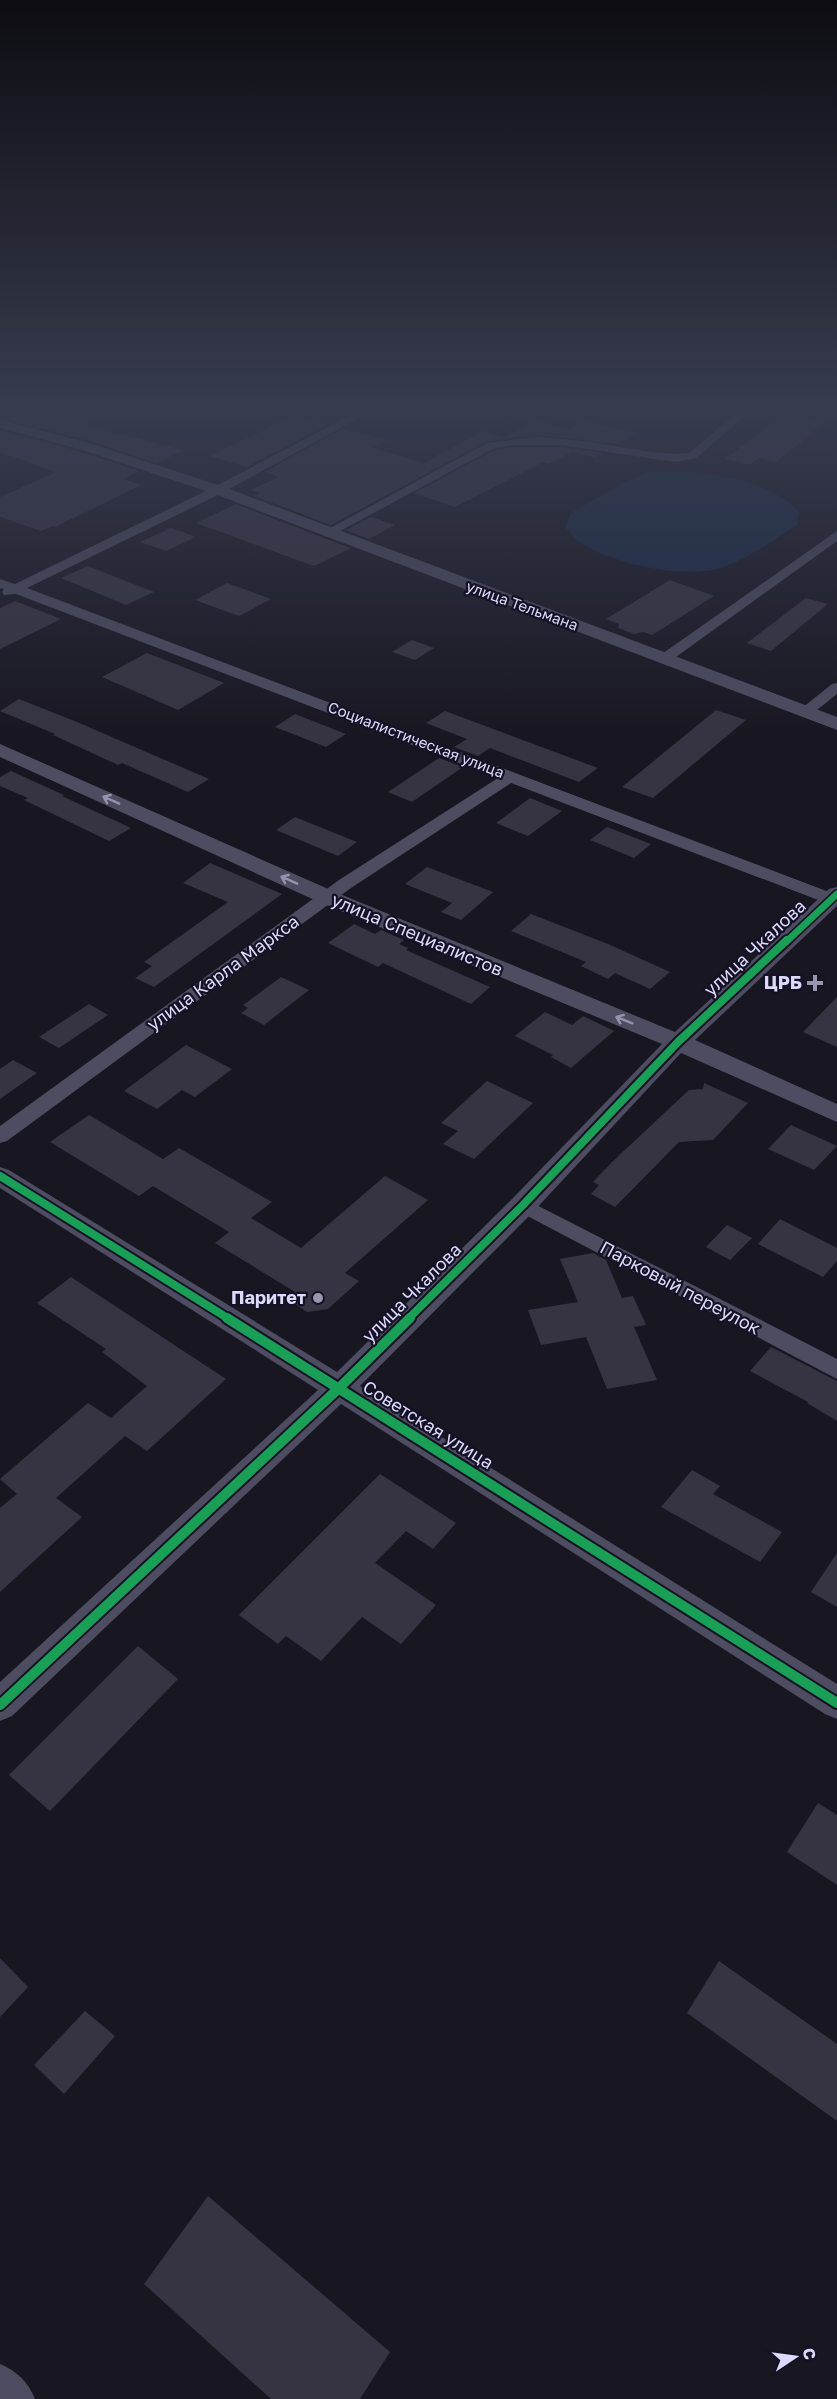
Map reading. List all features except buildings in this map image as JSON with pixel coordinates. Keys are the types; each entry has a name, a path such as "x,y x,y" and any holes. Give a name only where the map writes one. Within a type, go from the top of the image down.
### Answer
{"street":[{"path":"0,596 163,517"},
{"name":"улица Тельмана","path":"286,517 837,724"},
{"path":"327,533 357,517"},
{"path":"664,659 837,535"},
{"name":"Социалистическая улица","path":"0,583 834,897"},
{"path":"807,711 837,687"},
{"name":"улица Специалистов","path":"0,750 327,897 678,1042 837,1114"},
{"name":"улица Карла Маркса","path":"0,1136 327,897 511,776"},
{"name":"улица Чкалова","path":"0,1705 339,1388 523,1205 678,1042 834,897"},
{"name":"Советская улица","path":"0,1176 837,1703"},
{"name":"Парковый переулок","path":"523,1205 837,1370"},
{"path":"0,2382 17,2399"}],"water":[{"path":"569,517 798,517 797,525 740,560 720,568 687,572 649,568 611,557 581,543 565,527"}],"cycle path":[{"path":"0,1705 339,1388 523,1205 678,1042 837,894"},
{"path":"0,1176 837,1703"}],"place":[{"name":"ЦРБ","path":"815,983"},
{"name":"Паритет","path":"318,1298"}]}
